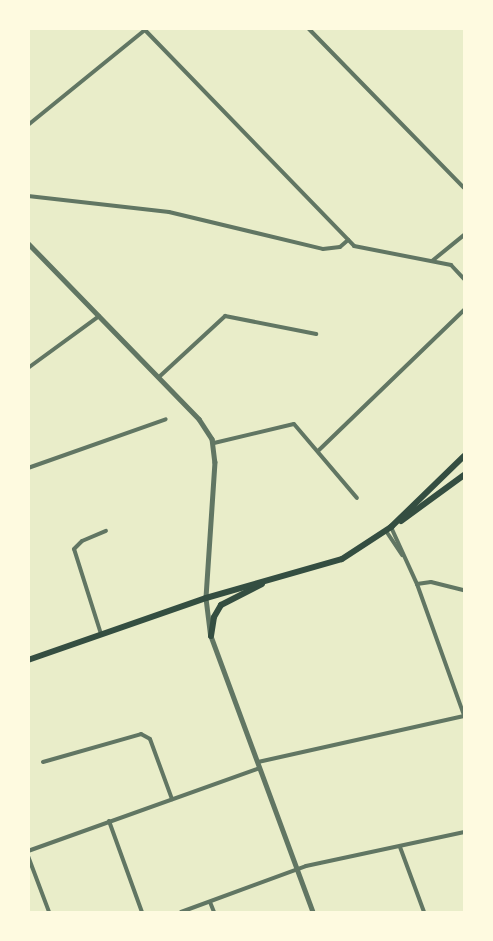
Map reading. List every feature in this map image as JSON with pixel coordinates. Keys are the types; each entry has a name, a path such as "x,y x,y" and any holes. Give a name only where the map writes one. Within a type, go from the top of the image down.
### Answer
{"main road":[{"path":"390,528 465,456"},
{"path":"28,660 206,598 342,559 465,475"},
{"path":"211,636 214,617 221,605 264,582"}],"street":[{"path":"308,28 465,188"},
{"path":"28,125 144,29 358,248 451,265 465,279"},
{"path":"28,196 169,212 323,249 340,247 348,240"},
{"path":"431,262 465,235"},
{"path":"28,243 204,424 213,443 216,462 206,598 211,636 313,912"},
{"path":"318,451 465,310"},
{"path":"28,368 99,316"},
{"path":"159,377 221,318 233,316 316,334"},
{"path":"28,468 166,420"},
{"path":"213,443 294,424 357,498"},
{"path":"28,851 259,765 465,716 417,584 390,528"},
{"path":"101,634 74,549 82,541 106,531"},
{"path":"417,584 431,582 465,590"},
{"path":"43,762 141,734 150,739 172,799"},
{"path":"110,821 142,912"},
{"path":"181,912 297,870 465,832"},
{"path":"400,847 424,912"},
{"path":"28,856 49,912"},
{"path":"210,902 214,912"}]}
